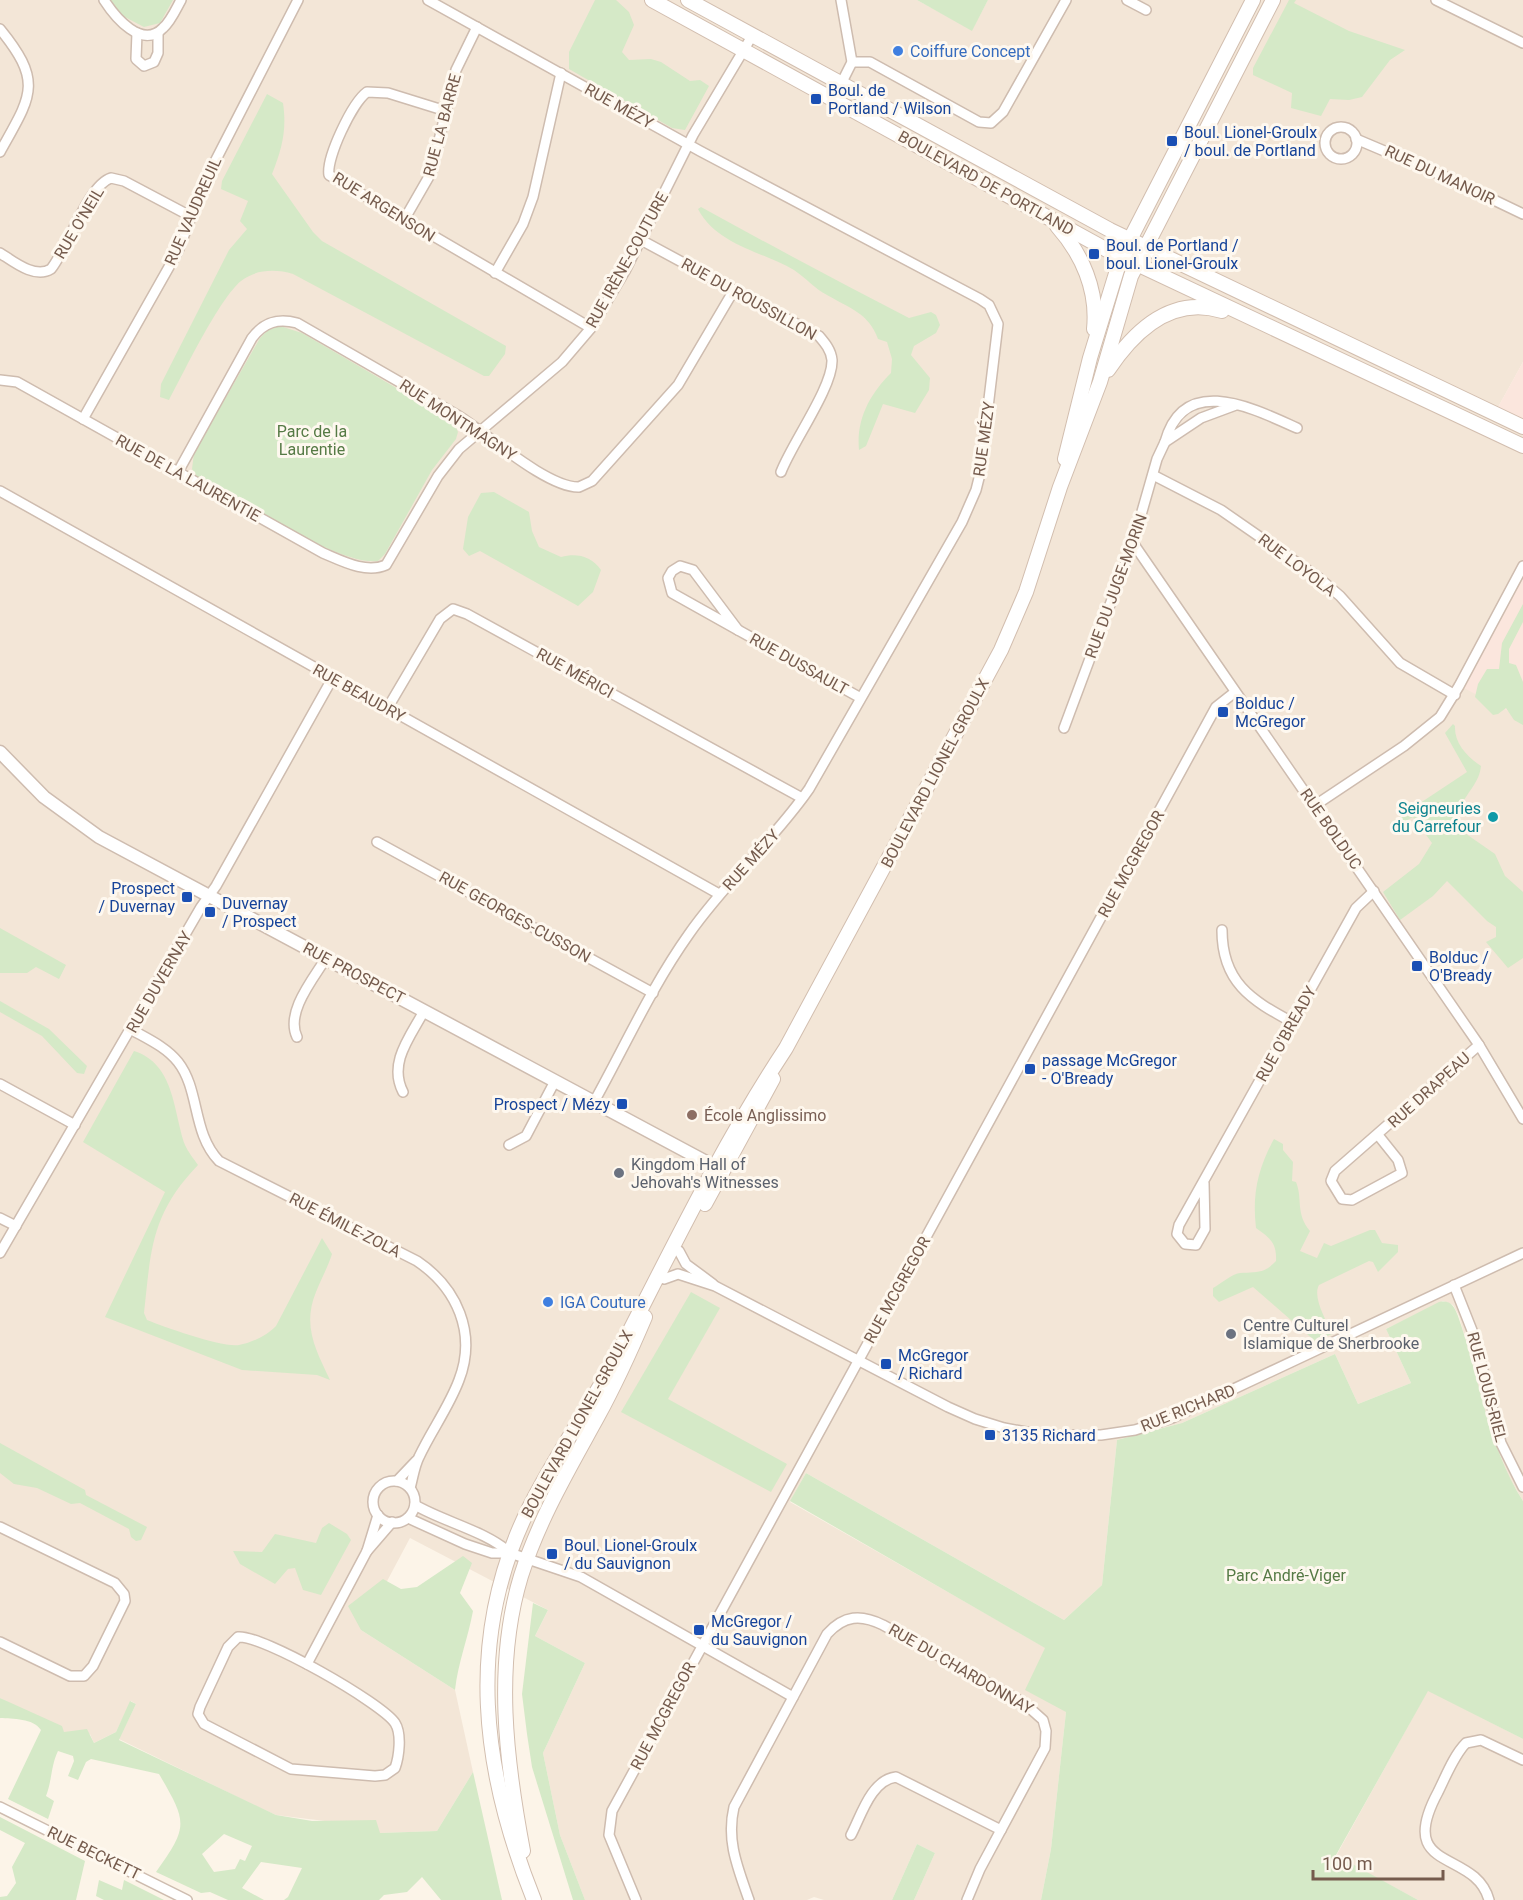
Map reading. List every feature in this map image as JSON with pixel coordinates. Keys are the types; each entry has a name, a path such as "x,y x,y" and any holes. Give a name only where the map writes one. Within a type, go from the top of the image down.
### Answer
{"main road":[{"name":"BOULEVARD DE PORTLAND","path":"652,0 1051,220 1136,264 1523,446"},
{"name":"BOULEVARD DE PORTLAND","path":"688,0 1129,240 1523,427"},
{"name":"BOULEVARD LIONEL-GROULX","path":"1060,488 1066,451 1090,358 1121,256 1253,0"},
{"name":"BOULEVARD LIONEL-GROULX","path":"534,1900 514,1796 505,1689 512,1613 527,1558 546,1515 615,1384 756,1092 786,1048 1001,650 1026,592 1060,488 1100,382 1136,264 1273,0"},
{"path":"1051,220 1081,259 1089,280 1094,324 1090,358"},
{"path":"1100,382 1140,331 1160,317 1178,309 1207,307 1265,324"},
{"name":"BOULEVARD LIONEL-GROULX","path":"534,1900 508,1831 496,1780 488,1722 489,1650 499,1586 510,1553 548,1473 617,1355 719,1169"}],"street":[{"path":"104,0 124,24 137,33 158,33"},
{"path":"137,33 135,59 144,66 154,62 158,33 181,0"},
{"name":"RUE MÉZY","path":"428,0 689,144 980,299 995,314 999,332 976,490 962,522 802,798 779,830 719,894 689,933 653,993 594,1102"},
{"path":"840,0 852,62 841,84"},
{"path":"852,62 870,62 979,122 991,123 1003,112 1066,0"},
{"path":"1127,0 1146,10"},
{"path":"1436,0 1523,43"},
{"name":"RUE VAUDREUIL","path":"82,419 178,251 212,168 293,2"},
{"name":"RUE LA BARRE","path":"404,220 431,173 456,69 477,27"},
{"path":"0,29 17,50 28,76 27,100 4,135 0,152"},
{"name":"RUE IRÈNE-COUTURE","path":"379,568 390,560 449,461 479,432 562,362 591,327 641,240 689,144 752,36"},
{"path":"495,273 523,224 533,197 561,73"},
{"name":"RUE ARGENSON","path":"446,111 388,93 367,92 355,105 328,163 329,175 334,180 591,327"},
{"name":"RUE DU MANOIR","path":"1356,138 1449,178 1523,214"},
{"name":"RUE O'NEIL","path":"0,254 31,270 39,272 51,269 93,196 102,184 111,178 124,181 192,217"},
{"name":"RUE DU ROUSSILLON","path":"641,240 819,336 826,344 832,359 825,386 781,472"},
{"name":"RUE MONTMAGNY","path":"178,472 252,338 264,325 282,320 297,323 460,417 501,449 561,483 574,487 586,485 671,394 734,291"},
{"name":"RUE DE LA LAURENTIE","path":"0,380 17,382 323,553 364,568 379,568"},
{"name":"RUE DU JUGE-MORIN","path":"1064,728 1133,543 1171,424 1194,404 1213,399 1236,405 1296,428"},
{"path":"1165,442 1200,418 1236,405"},
{"name":"RUE LOYOLA","path":"1153,475 1221,510 1319,578 1340,596 1400,663 1455,695"},
{"name":"RUE BEAUDRY","path":"0,491 719,894"},
{"name":"RUE BOLDUC","path":"1133,543 1479,1045 1523,1119"},
{"name":"RUE DUSSAULT","path":"738,630 693,570 680,566 672,571 667,582 672,593 738,630 860,697"},
{"path":"1314,806 1421,734 1440,717 1455,695 1523,566"},
{"name":"RUE MÉRICI","path":"387,709 440,619 453,609 802,798"},
{"name":"RUE DUVERNAY","path":"0,1253 132,1030 332,679"},
{"name":"RUE MCGREGOR","path":"636,1900 609,1835 610,1817 700,1647 1216,707 1235,692"},
{"name":"RUE PROSPECT","path":"0,752 31,785 85,828 719,1169"},
{"name":"RUE GEORGES-CUSSON","path":"377,842 653,993"},
{"name":"RUE O'BREADY","path":"1204,1183 1203,1236 1196,1245 1185,1244 1179,1239 1177,1230 1356,908 1374,891"},
{"path":"1222,930 1226,961 1245,992 1257,1004 1292,1022"},
{"path":"297,1037 294,1024 296,1012 326,958"},
{"path":"403,1092 397,1077 398,1062 424,1011"},
{"name":"RUE ÉMILE-ZOLA","path":"132,1030 162,1047 180,1064 203,1138 219,1161 417,1261 441,1280 450,1291 464,1328 463,1366 454,1391 418,1459 410,1488"},
{"name":"RUE DRAPEAU","path":"1378,1135 1398,1160 1402,1173 1352,1200 1342,1199 1332,1186 1332,1176 1378,1135 1479,1045"},
{"path":"509,1145 526,1136 555,1081"},
{"path":"0,1084 75,1125"},
{"path":"0,1218 16,1226"},
{"name":"RUE RICHARD","path":"679,1251 689,1267 702,1274 715,1286"},
{"name":"RUE RICHARD","path":"664,1279 678,1274 715,1286 975,1419 1043,1435 1101,1435 1135,1430 1172,1418 1523,1253"},
{"name":"RUE LOUIS-RIEL","path":"1454,1285 1475,1338 1500,1443 1523,1487"},
{"name":"RUE ÉMILE-ZOLA","path":"397,1481 418,1459"},
{"path":"307,1664 367,1551 378,1515 374,1501 378,1490 386,1483 397,1481 410,1488 415,1505 408,1518"},
{"path":"415,1505 462,1528 497,1541 510,1553"},
{"path":"378,1515 392,1522"},
{"path":"367,1551 392,1522 408,1518 465,1544 492,1553 510,1553 527,1558 581,1577 700,1647 793,1697"},
{"path":"0,1527 116,1584 124,1594 125,1601 93,1666 84,1676 70,1676 0,1642"},
{"name":"RUE DU CHARDONNAY","path":"749,1900 731,1848 731,1820 734,1807 827,1634 843,1620 863,1617 884,1625 1024,1703 1043,1720 1047,1740 1041,1759 1000,1830 967,1900"},
{"path":"238,1637 250,1638 307,1664 344,1685 395,1722 398,1735 398,1755 395,1768 390,1772 375,1776 291,1769 200,1720 200,1707 228,1647 238,1637"},
{"path":"1489,1900 1478,1881 1433,1852 1424,1828 1427,1812 1462,1748 1472,1740 1489,1742 1523,1760"},
{"path":"851,1835 877,1786 882,1781 896,1777 1000,1830"},
{"name":"RUE BECKETT","path":"0,1807 187,1900"}],"shaded area":[{"path":"0,0 917,0 972,30 988,0 1523,0 1523,362 1492,418 1523,433 1523,1501 1509,1477 1492,1436 1459,1316 1453,1305 1443,1301 1386,1329 1411,1383 1358,1404 1335,1354 1182,1423 1117,1440 1102,1585 1064,1620 806,1473 790,1502 1046,1648 1066,1712 1051,1849 1041,1900 914,1900 935,1853 917,1844 892,1900 824,1900 814,1897 807,1900 585,1900 560,1835 543,1753 585,1663 535,1636 548,1610 410,1538 361,1630 455,1690 473,1772 437,1831 380,1833 333,1822 276,1815 119,1739 136,1704 131,1701 116,1732 94,1743 90,1734 64,1732 0,1698"},
{"path":"1523,362 1523,433 1492,418"},
{"path":"1523,566 1523,719 1460,686"},
{"path":"1428,1690 1523,1739 1523,1900 1418,1900 1336,1856"}],"green space":[{"path":"111,0 173,0 160,23 144,27 121,15"},
{"path":"595,0 616,0 629,12 634,25 622,52 629,60 651,59 661,62 690,81 700,80 709,86 685,130 672,128 569,69 569,52"},
{"path":"917,0 988,0 972,31"},
{"path":"1289,0 1296,0 1294,3 1349,31 1405,50 1390,60 1362,97 1349,100 1330,99 1321,116 1291,108 1292,93 1253,75 1253,68"},
{"path":"267,94 283,103 284,113 283,139 272,174 313,232 322,241 506,346 505,354 489,376 484,376 293,274 266,271 247,277 232,290 202,337 169,400 160,397 161,384 229,250 247,229 240,221 248,201 221,189 222,181"},
{"path":"701,207 909,318 931,312 936,315 940,325 936,333 914,346 911,355 930,378 929,390 915,413 883,404 866,446 859,450 860,428 866,408 891,373 892,359 887,342 878,339 864,317 823,293 794,270 741,246 716,231 698,209"},
{"name":"Parc de la Laurentie","path":"280,326 302,333 453,421 458,432 456,439 432,470 385,554 378,561 361,560 314,542 198,478 192,469 194,453 260,338 268,330"},
{"path":"494,492 529,512 532,531 539,547 561,557 573,555 583,557 593,562 601,570 593,592 578,606 480,551 469,556 463,549 468,517 481,493"},
{"path":"1523,604 1523,622 1509,649 1509,663 1516,665 1523,682 1523,725 1514,720 1506,708 1493,715 1475,697 1478,684 1487,669 1499,669 1502,643"},
{"path":"1453,724 1462,749 1481,766 1476,782 1459,811 1459,829 1495,854 1505,876 1523,892 1523,958 1508,968 1486,942 1496,937 1496,927 1447,881 1433,896 1400,920 1383,892 1419,864 1432,843 1413,817 1393,828 1390,823 1467,772 1445,733"},
{"path":"0,928 66,965 59,979 36,967 27,973 0,973"},
{"path":"0,1001 49,1029 87,1066 84,1074 77,1073 42,1036 0,1012"},
{"path":"134,1051 147,1057 158,1066 165,1077 185,1145 198,1165 171,1200 156,1233 144,1313 147,1320 193,1336 231,1345 239,1345 259,1338 276,1326 322,1238 332,1254 316,1292 310,1316 312,1338 330,1380 317,1375 242,1370 105,1317 165,1192 83,1142"},
{"path":"1274,1139 1283,1144 1283,1150 1293,1162 1292,1181 1296,1182 1302,1218 1310,1231 1300,1251 1317,1258 1324,1243 1331,1246 1370,1230 1375,1230 1382,1243 1398,1245 1398,1252 1378,1272 1373,1262 1369,1261 1319,1285 1317,1296 1332,1334 1315,1341 1253,1287 1219,1302 1213,1296 1213,1288 1230,1277 1240,1273 1264,1270 1276,1261 1274,1245 1256,1228 1255,1216 1260,1171"},
{"path":"691,1292 720,1308 668,1399 787,1464 771,1492 621,1412"},
{"name":"Parc André-Viger","path":"1439,1302 1449,1303 1457,1312 1492,1434 1523,1501 1523,1739 1428,1691 1336,1855 1418,1900 1041,1900 1051,1849 1066,1712 1025,1690 1045,1648 790,1501 806,1473 1064,1620 1102,1585 1117,1440 1182,1423 1335,1354 1358,1404 1411,1383 1386,1329"},
{"path":"0,1443 85,1490 86,1495 147,1527 141,1540 136,1541 131,1537 129,1529 80,1503 71,1504 37,1488 14,1484 0,1473"},
{"path":"329,1523 347,1534 351,1540 321,1595 303,1590 295,1568 288,1569 275,1584 240,1564 233,1551 262,1552 275,1534 316,1543 322,1528"},
{"path":"463,1556 472,1563 460,1593 473,1611 455,1690 361,1630 348,1606 383,1579 401,1589 417,1587"},
{"path":"533,1603 548,1610 535,1636 585,1663 543,1753 560,1835 585,1900 573,1900 532,1767 522,1694"},
{"path":"0,1698 62,1726 64,1732 87,1729 94,1743 116,1732 130,1701 136,1704 119,1740 276,1815 312,1821 376,1820 380,1833 437,1831 473,1772 502,1900 441,1900 422,1877 407,1892 384,1895 379,1900 284,1900 288,1897 302,1868 261,1862 242,1888 264,1900 228,1900 210,1892 201,1893 156,1872 174,1844 180,1824 175,1803 159,1774 91,1759 86,1762 78,1780 68,1776 74,1761 73,1756 58,1751 46,1796 54,1801 48,1819 8,1799 41,1730 28,1721 0,1718","holes":["224,1834 252,1846 245,1861 240,1859 235,1869 214,1872 202,1854"]},
{"path":"0,1817 85,1861 76,1900 0,1900 0,1897 7,1896 16,1883 12,1867 25,1843 0,1830"},
{"path":"917,1844 935,1853 914,1900 892,1900"},
{"path":"99,1880 122,1890 124,1880 164,1900 104,1900 96,1896"}],"place":[{"name":"Coiffure Concept","path":"898,51"},
{"name":"Boul. de Portland / Wilson","path":"816,99"},
{"name":"Boul. Lionel-Groulx / boul. de Portland","path":"1172,141"},
{"name":"Boul. de Portland / boul. Lionel-Groulx","path":"1094,254"},
{"name":"Bolduc / McGregor","path":"1223,712"},
{"name":"Seigneuries du Carrefour","path":"1493,817"},
{"name":"Prospect / Duvernay","path":"187,897"},
{"name":"Duvernay / Prospect","path":"210,912"},
{"name":"Bolduc / O'Bready","path":"1417,966"},
{"name":"passage McGregor - O'Bready","path":"1030,1069"},
{"name":"Prospect / Mézy","path":"622,1104"},
{"name":"École Anglissimo","path":"692,1115"},
{"name":"Kingdom Hall of Jehovah's Witnesses","path":"619,1173"},
{"name":"IGA Couture","path":"548,1302"},
{"name":"Centre Culturel Islamique de Sherbrooke","path":"1231,1334"},
{"name":"McGregor / Richard","path":"886,1364"},
{"name":"3135 Richard","path":"990,1435"},
{"name":"Boul. Lionel-Groulx / du Sauvignon","path":"552,1554"},
{"name":"McGregor / du Sauvignon","path":"699,1630"}]}
